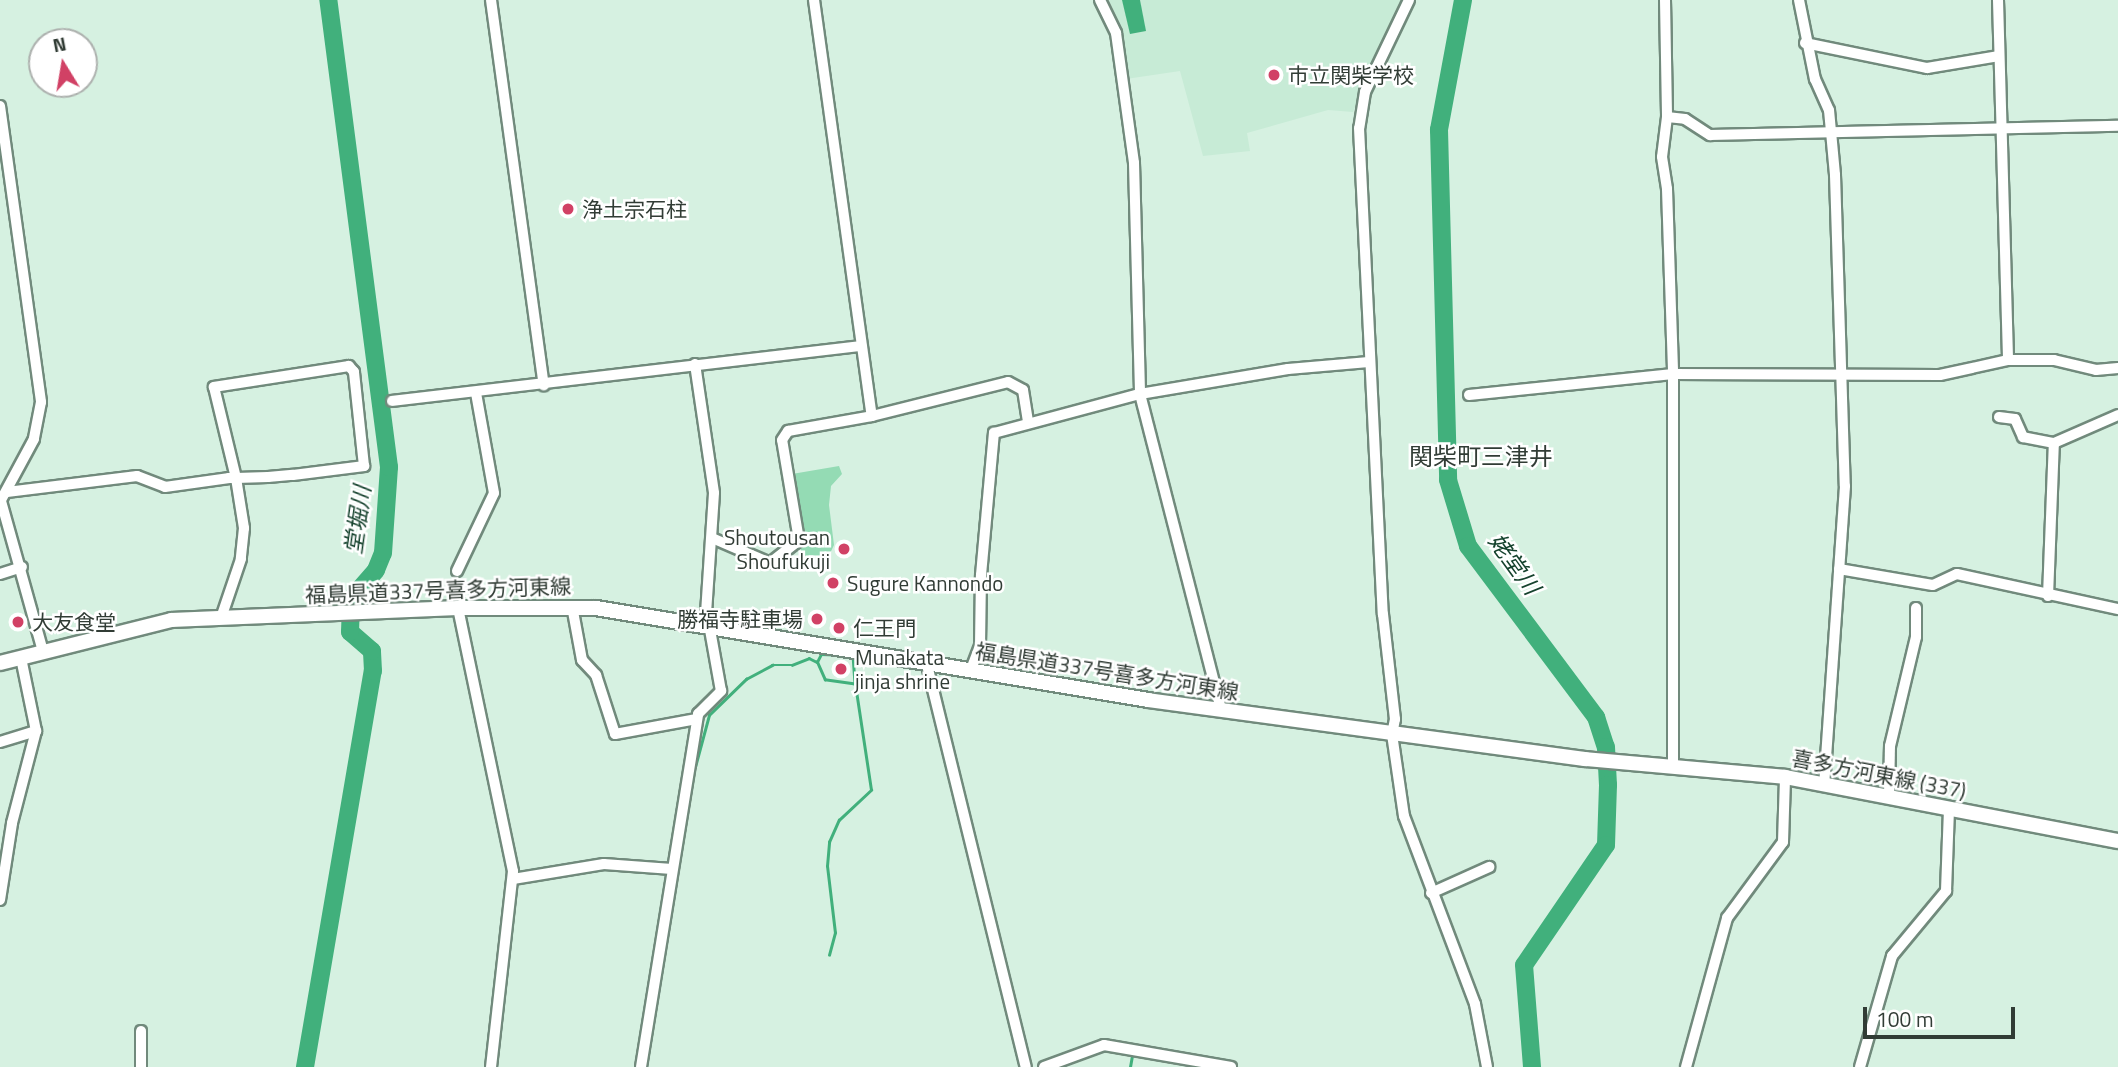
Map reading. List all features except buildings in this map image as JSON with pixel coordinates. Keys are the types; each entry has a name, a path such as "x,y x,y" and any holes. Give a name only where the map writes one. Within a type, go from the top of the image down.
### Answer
{"main road":[{"name":"福島県道337号喜多方河東線","path":"0,663 171,620 458,608 572,607 1221,710 1630,764"},
{"name":"喜多方河東線 (337)","path":"1630,764 1785,777 2118,841"}],"street":[{"path":"491,0 544,385"},
{"path":"814,0 872,416"},
{"path":"1100,0 1116,33 1134,163 1140,394 1221,710"},
{"path":"1409,0 1365,92 1360,114 1369,362 1383,614 1395,719 1392,734 1404,816 1475,1004 1487,1067"},
{"path":"1665,0 1667,117 1662,157 1667,189 1673,374 1673,767"},
{"path":"1799,0 1805,43 1833,133 1839,375 1845,486 1824,784"},
{"path":"1998,0 1999,128 2008,360"},
{"path":"1805,43 1927,68 1998,57"},
{"path":"0,106 41,402 34,439 3,498 43,651"},
{"path":"1667,117 1685,119 1706,134 2118,126"},
{"path":"392,401 861,346"},
{"path":"1469,395 1673,374 1940,375 2008,360 2118,368"},
{"path":"970,672 980,646 992,438 1002,429 1140,394 1288,369 1369,362"},
{"path":"641,1067 697,719 722,691 707,629 714,493 695,365"},
{"path":"3,498 136,477 166,487 236,478 364,466 352,367 215,384 236,478 244,539 221,618"},
{"path":"712,538 770,563 778,560 799,540 782,435 1008,382 1017,383 1023,390 1028,422"},
{"path":"457,571 494,493 476,393"},
{"path":"1999,417 2015,419 2023,437 2054,443 2118,415"},
{"path":"2048,596 2054,443"},
{"path":"0,574 22,567"},
{"path":"1839,569 1933,585 1957,573 2048,596 2118,609"},
{"path":"572,607 582,660 596,675 615,734 697,719"},
{"path":"458,608 513,879 492,1025 491,1067"},
{"path":"1889,797 1891,746 1916,636 1916,608"},
{"path":"0,900 12,823 36,731 21,658"},
{"path":"927,665 1026,1067"},
{"path":"0,742 36,731"},
{"path":"1686,1067 1727,918 1783,842 1785,777"},
{"path":"1860,1067 1892,956 1946,891 1948,809"},
{"path":"513,879 604,864 672,869"},
{"path":"1432,893 1489,867"},
{"path":"141,1031 141,1067"},
{"path":"1044,1067 1104,1045 1231,1067"}],"shaded area":[{"name":"市立関柴学校","path":"1104,0 1401,0 1353,112 1328,110 1247,133 1250,151 1203,156 1180,71 1126,79"},
{"path":"1122,0 1140,0 1146,31 1130,34"},
{"path":"839,466 842,474 831,486 829,505 834,545 824,566 812,569 802,559 792,474"}],"waterway":[{"name":"堂堀川","path":"305,1067 373,671 372,651 350,632 351,599 376,570 383,553 389,467 328,0"},
{"name":"姥堂川","path":"1463,0 1439,130 1448,480 1468,546 1596,717 1606,747 1606,845 1524,965 1532,1067"},
{"path":"821,654 853,655 855,684 825,680 817,662 821,654"},
{"path":"695,767 709,715 746,679 772,665 792,665 809,658 817,662"},
{"path":"829,955 835,933 827,866 829,842 839,820 871,790 855,684"},
{"path":"1130,1067 1132,1056"}],"place":[{"name":"市立関柴学校","path":"1274,75"},
{"name":"浄土宗石柱","path":"568,209"},
{"name":"Shoutousan Shoufukuji","path":"844,549"},
{"name":"Sugure Kannondo","path":"833,583"},
{"name":"勝福寺駐車場","path":"817,619"},
{"name":"大友食堂","path":"18,622"},
{"name":"仁王門","path":"839,628"},
{"name":"Munakata jinja shrine","path":"841,669"}],"district":[{"name":"関柴町三津井","path":"1481,457"}]}
